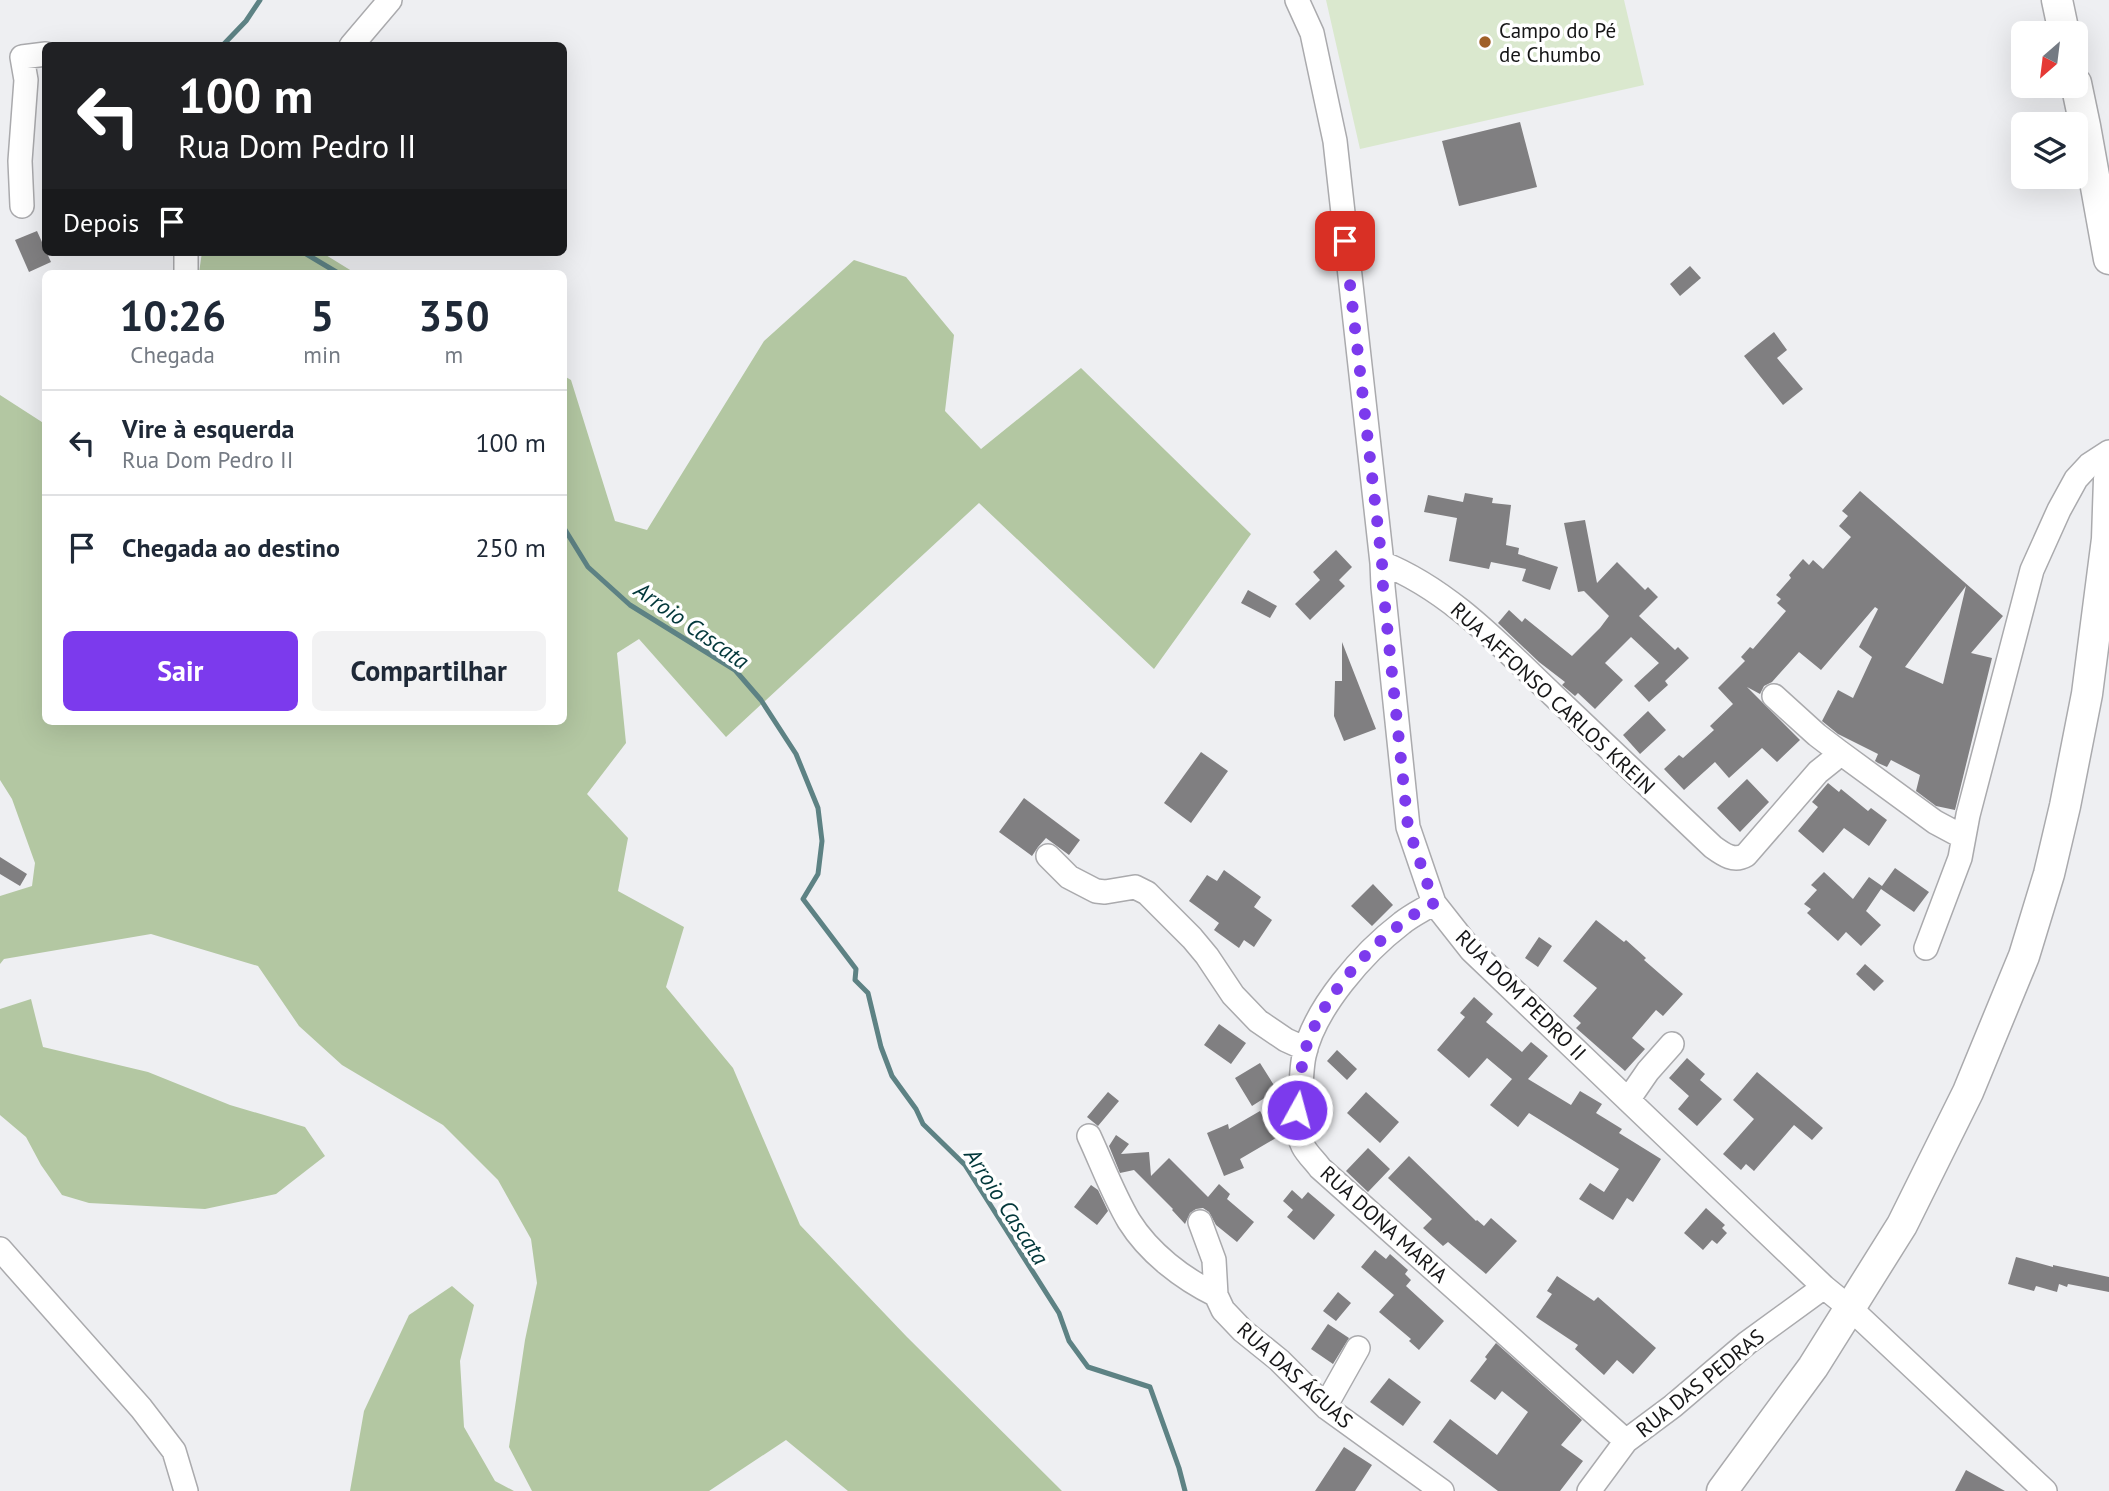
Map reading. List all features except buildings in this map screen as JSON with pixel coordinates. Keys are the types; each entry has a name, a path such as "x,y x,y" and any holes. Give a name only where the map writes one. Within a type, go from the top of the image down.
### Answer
{"main road":[{"path":"2056,0 2061,21"},
{"path":"2079,98 2109,259"},
{"path":"1722,1491 1813,1367 1902,1225 1968,1092 2024,956 2049,874 2087,694 2107,539 2109,480"}],"street":[{"path":"354,42 390,0"},
{"name":"RUA DOM PEDRO II","path":"1297,0 1312,33 1335,141 1408,827 1434,903 1471,950 1824,1287 1851,1308 2045,1491"},
{"path":"22,206 20,161 26,80 22,57 42,54"},
{"path":"1926,948 1959,858 2032,570 2076,479 2089,465 2109,452"},
{"name":"RUA AFFONSO CARLOS KREIN","path":"1382,563 1405,572 1429,587 1481,627 1713,847 1734,858 1746,855 1818,772 1833,760 1838,751"},
{"path":"1774,696 1838,751 1935,822 1963,837"},
{"path":"1048,856 1069,877 1096,891 1135,887 1147,894 1192,938 1233,995 1258,1021 1286,1040 1306,1049"},
{"name":"RUA DONA MARIA","path":"1434,903 1402,922 1373,948 1322,1012 1306,1049 1297,1110 1298,1128 1304,1147 1320,1168 1626,1441"},
{"path":"1628,1100 1648,1071 1672,1044"},
{"path":"1089,1136 1130,1223 1177,1272 1216,1295 1214,1260 1200,1222"},
{"path":"0,1249 174,1451 186,1491"},
{"name":"RUA DAS PEDRAS","path":"1589,1491 1626,1441 1673,1406 1747,1343 1824,1287"},
{"name":"RUA DAS ÁGUAS","path":"1216,1295 1223,1310 1243,1331 1326,1405 1442,1491"},
{"path":"1326,1405 1358,1348"}],"green space":[{"name":"Campo do Pé de Chumbo","path":"1326,0 1624,0 1644,85 1360,149"},
{"path":"201,256 327,256 350,270 199,270"},
{"path":"854,260 906,277 954,335 945,411 981,449 1081,368 1251,534 1154,669 979,503 726,737 639,639 617,653 626,743 587,794 628,838 618,891 684,927 666,987 733,1068 800,1225 907,1337 1062,1491 848,1491 786,1440 709,1491 532,1491 509,1447 525,1340 537,1283 531,1239 498,1180 443,1125 342,1065 299,1026 258,966 151,934 4,959 0,964 0,896 32,886 35,863 12,799 0,780 0,395 42,422 42,725 567,725 567,378 571,380 615,521 647,530 764,341"},
{"path":"31,999 43,1047 148,1072 230,1105 305,1127 325,1156 276,1194 205,1209 89,1203 62,1195 26,1137 0,1115 0,1009"},
{"path":"452,1286 474,1305 460,1361 464,1427 495,1481 514,1491 350,1491 364,1411 409,1315"}],"waterway":[{"name":"Arroio Cascata","path":"226,42 246,21 260,0"},
{"name":"Arroio Cascata","path":"310,256 333,270"},
{"name":"Arroio Cascata","path":"567,533 588,567 630,605 735,670 761,700 796,754 818,808 822,841 818,874 803,899 856,969 855,980 868,993 881,1047 892,1076 916,1109 923,1124 965,1165 1059,1313 1069,1341 1088,1367 1150,1387 1185,1491"}],"place":[{"name":"Campo do Pé de Chumbo","path":"1485,42"}],"route":[{"path":"1297,1110 1304,1055 1322,1012 1373,948 1402,922 1434,903 1408,827 1382,563 1345,241"}]}
